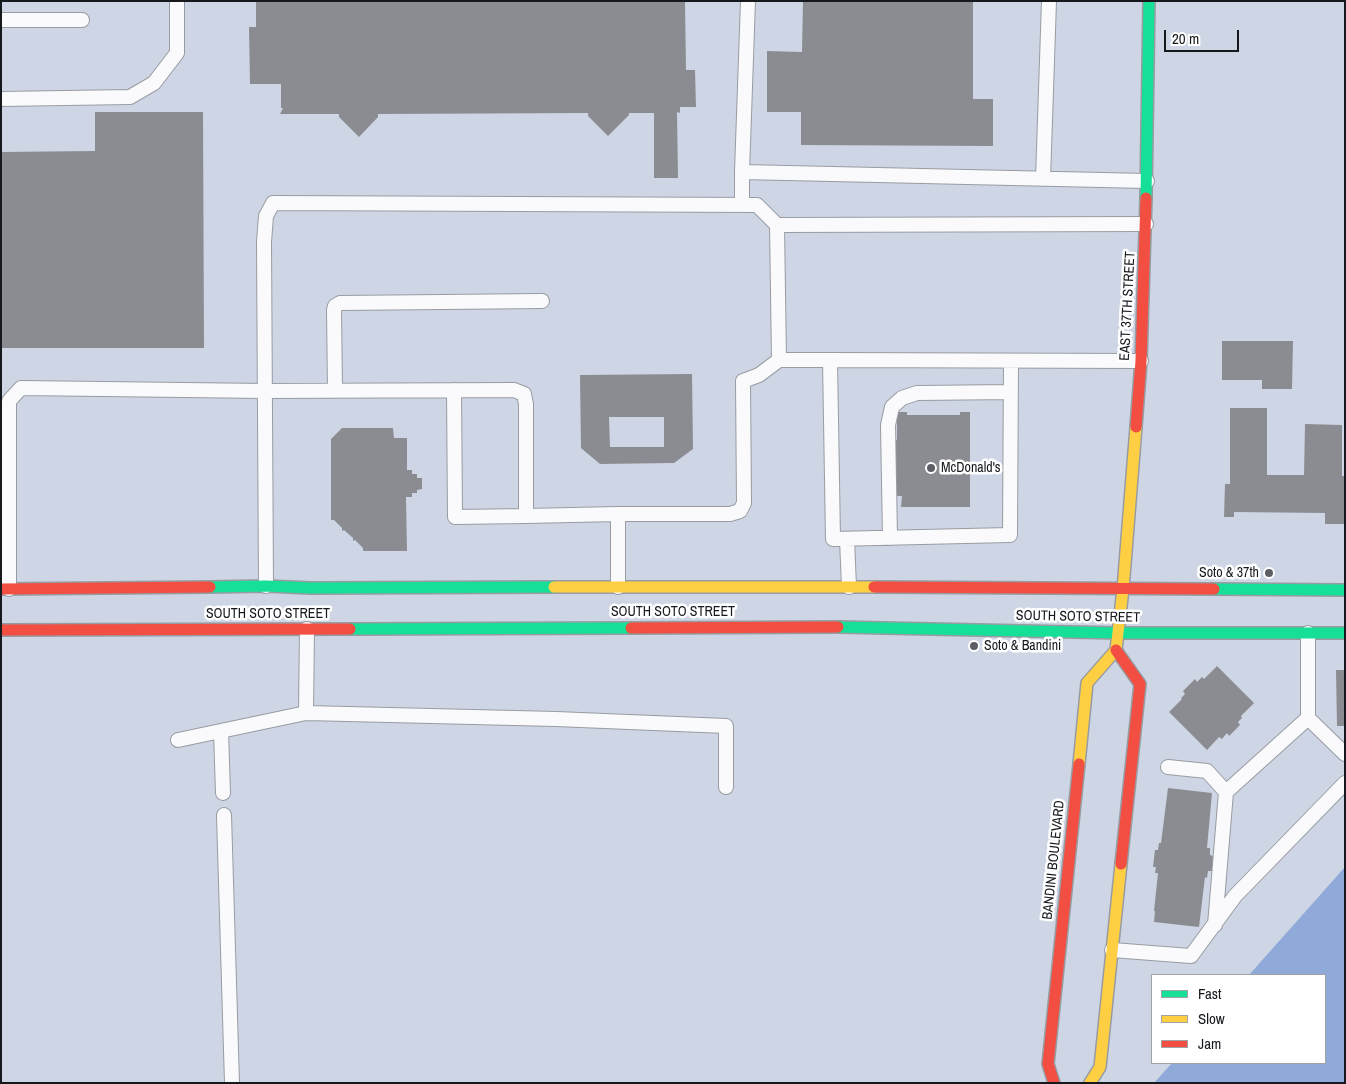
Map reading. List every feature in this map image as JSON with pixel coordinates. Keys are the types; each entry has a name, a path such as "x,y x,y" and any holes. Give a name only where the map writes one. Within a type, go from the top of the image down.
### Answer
{"main road":[{"name":"EAST 37TH STREET","path":"1119,633 1141,361 1147,180 1149,1"},
{"name":"SOUTH SOTO STREET","path":"5,589 266,591 311,588 618,586 1345,590"},
{"name":"SOUTH SOTO STREET","path":"1,630 265,626 307,629 848,627 1119,633 1345,633"},
{"path":"1090,1083 1100,1067 1140,684 1116,650 1119,633"},
{"name":"BANDINI BOULEVARD","path":"1054,1083 1048,1064 1087,683 1116,650"}],"lane":[{"path":"1,98 130,97 154,83 177,53 177,1"},
{"path":"742,205 748,1"},
{"path":"1044,180 1049,1"},
{"path":"1,20 82,20"},
{"path":"742,172 1044,180 1147,180"},
{"path":"266,591 264,242 266,216 273,203 757,205 777,225 779,360"},
{"path":"777,225 1146,224"},
{"path":"336,390 334,310 335,306 340,303 542,301"},
{"path":"454,390 455,517 730,514 740,511 744,503 743,381 759,375 779,360 1141,361"},
{"path":"830,360 833,539 1010,535 1011,361"},
{"path":"5,589 9,401 21,388 265,391 514,390 524,394 526,404 526,516"},
{"path":"890,538 888,425 892,407 902,398 917,393 1010,392"},
{"path":"618,514 618,586"},
{"path":"847,539 849,587"},
{"path":"306,713 307,629"},
{"path":"1308,633 1308,718 1345,754"},
{"path":"178,740 306,713 556,719 726,726 726,787"},
{"path":"1214,926 1226,792 1308,718"},
{"path":"221,731 223,793"},
{"path":"1168,767 1207,771 1226,792"},
{"path":"1112,950 1191,956 1235,896 1345,783"},
{"path":"224,816 232,1083"}],"shaded area":[{"path":"1,1 1345,1 1345,1083 1,1083"}],"water":[{"path":"1345,867 1345,1083 1154,1083 1171,1064 1326,1064 1326,974 1250,974"}],"building":[{"path":"256,1 685,1 686,70 695,70 696,107 680,107 680,113 677,112 678,178 654,178 654,113 629,113 608,136 588,116 588,113 378,114 378,117 359,137 339,117 339,114 280,114 283,108 281,108 281,84 250,84 249,27 256,27"},
{"path":"803,1 973,1 973,99 993,99 993,146 801,145 801,112 767,112 767,51 802,52"},
{"path":"95,112 203,112 204,348 1,348 1,152 95,151"},
{"path":"1222,341 1293,341 1292,389 1262,389 1262,380 1222,380"},
{"path":"692,374 693,449 674,463 600,464 581,448 580,375","holes":["609,417 664,417 664,447 610,447"]},
{"path":"1230,408 1267,408 1267,475 1304,475 1305,424 1342,425 1342,476 1345,476 1344,524 1325,524 1325,513 1234,512 1234,517 1224,517 1225,484 1230,484"},
{"name":"McDonald's","path":"897,412 907,412 907,415 960,415 960,412 970,412 970,507 901,507 902,496 892,496 892,439 897,440"},
{"path":"342,428 393,428 394,438 407,438 407,470 412,470 412,474 417,474 417,478 422,478 422,489 417,490 417,493 412,493 412,497 406,497 407,551 363,551 363,548 355,540 353,541 353,538 344,530 342,531 342,528 334,520 331,520 331,439"},
{"path":"1217,666 1254,703 1241,716 1242,718 1238,722 1240,725 1229,736 1227,733 1222,739 1219,737 1207,750 1169,712 1182,699 1185,694 1183,691 1195,679 1197,682 1202,677 1204,679"},
{"path":"1336,670 1345,670 1345,726 1337,726"},
{"path":"1168,788 1212,793 1207,848 1210,848 1210,855 1213,856 1212,871 1208,871 1207,878 1205,877 1199,927 1154,922 1158,873 1155,873 1156,867 1153,867 1155,850 1158,850 1159,843 1161,843"}],"traffic: fast":[{"path":"1146,198 1149,1"},
{"path":"210,587 554,587"},
{"path":"1214,589 1345,590"},
{"path":"838,627 1119,633 1345,633"},
{"path":"350,629 631,628"}],"traffic: slow":[{"path":"1079,764 1087,683 1116,650 1123,589 1136,427"},
{"path":"554,587 874,587"},
{"path":"1090,1083 1100,1067 1121,864"}],"traffic: jam":[{"path":"1136,427 1141,361 1146,198"},
{"path":"1,589 210,587"},
{"path":"874,587 1214,589"},
{"path":"631,628 838,627"},
{"path":"1,630 350,629"},
{"path":"1116,650 1140,684 1121,864"},
{"path":"1054,1083 1048,1064 1079,764"}],"place":[{"name":"McDonald's","path":"931,468"},
{"name":"Soto & 37th","path":"1269,573"},
{"name":"Soto & Bandini","path":"974,646"}]}
